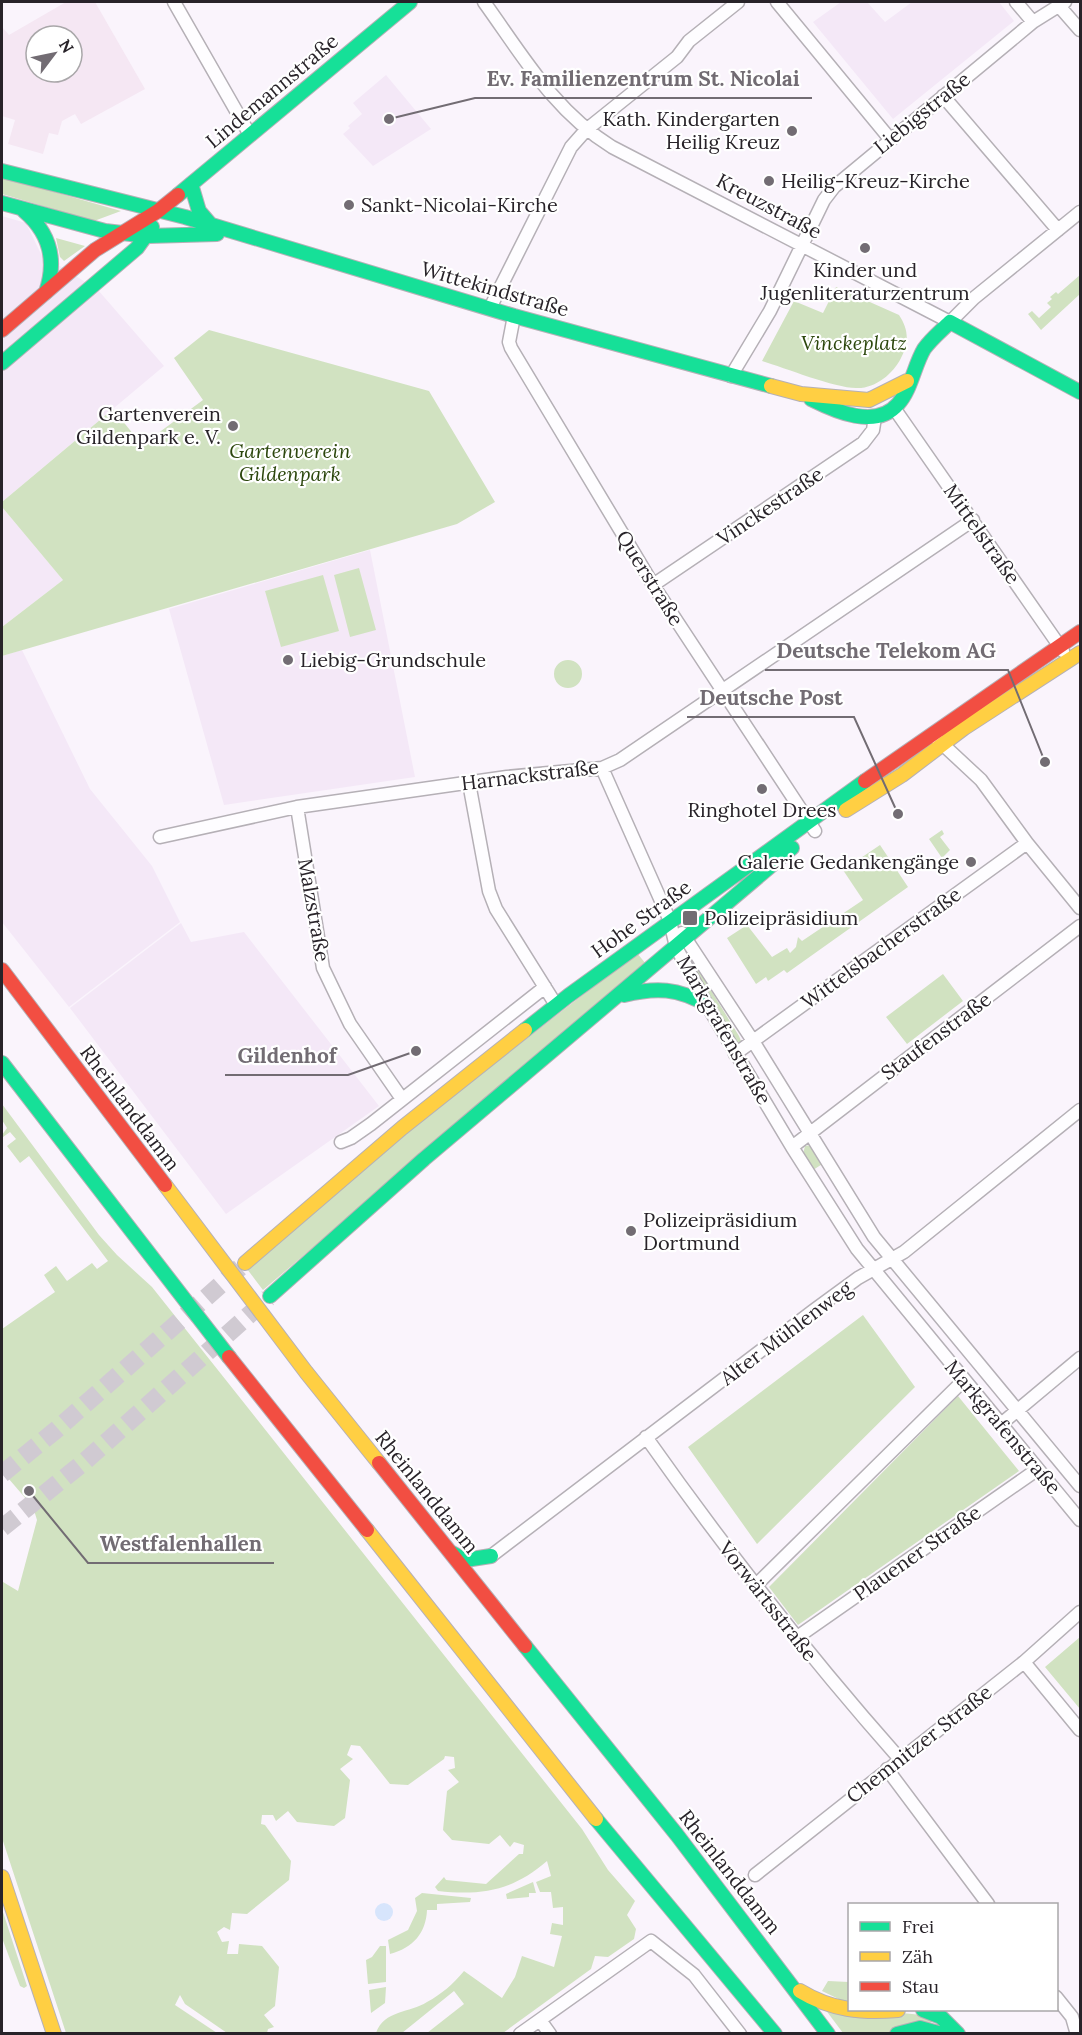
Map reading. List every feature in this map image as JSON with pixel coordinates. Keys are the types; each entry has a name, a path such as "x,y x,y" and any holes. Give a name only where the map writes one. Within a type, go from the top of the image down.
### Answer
{"main road":[{"name":"Lindemannstraße","path":"2,330 99,244 158,211 410,2"},
{"name":"Wittekindstraße","path":"2,171 211,225 514,316 731,376"},
{"path":"191,184 199,211 211,225"},
{"name":"Wittekindstraße","path":"2,203 118,232 148,236 188,233 249,237"},
{"path":"23,210 34,218 48,241 53,270 46,292"},
{"name":"Lindemannstraße","path":"2,363 125,259 148,236 158,211"},
{"path":"801,394 843,413 875,417 894,408 906,390 907,381 926,347 950,322"},
{"name":"Kreuzstraße","path":"950,322 1080,392"},
{"path":"731,376 801,394 869,400 907,381"},
{"name":"Hohe Straße","path":"245,1263 402,1128 556,1005 670,921 811,826 933,735 1080,632"},
{"name":"Hohe Straße","path":"270,1296 424,1159 620,996 777,860 811,826 902,776 964,728 1075,656"},
{"name":"Rheinlanddamm","path":"2,970 306,1372 684,1843 828,2034"},
{"path":"620,996 657,987 668,987 686,992 707,1005"},
{"path":"2,1063 128,1228 444,1626 667,1906 775,2034"},
{"path":"452,1553 465,1560 491,1556"},
{"path":"482,1591 481,1575 491,1556"},
{"path":"2,1877 54,2034"},
{"path":"783,1973 801,1992 832,2007 848,2009"},
{"path":"862,2011 884,2011"},
{"path":"926,2011 941,2017 958,2034"},
{"path":"897,2034 909,2028 922,2027 942,2034"}],"street":[{"path":"174,2 250,135"},
{"name":"Kreuzstraße","path":"484,2 554,100 586,130 950,322"},
{"path":"490,308 571,147 586,130 677,57 689,41 738,2"},
{"path":"777,2 890,139"},
{"path":"1017,2 1033,22"},
{"path":"1062,4 1080,30"},
{"name":"Liebigstraße","path":"801,244 824,200 834,187 1033,22 1062,4"},
{"path":"943,96 1058,230"},
{"path":"950,322 974,298 1080,212"},
{"path":"731,376 770,310 801,244"},
{"name":"Querstraße","path":"514,316 509,342 511,348 653,585 811,826"},
{"name":"Mittelstraße","path":"894,408 1060,646 1075,656"},
{"name":"Vinckestraße","path":"653,585 863,443 873,430 875,417"},
{"name":"Harnackstraße","path":"160,837 297,807 469,783 602,768 620,760 722,692 973,520"},
{"path":"933,735 981,780 1027,843 1080,909"},
{"name":"Markgrafenstraße","path":"602,768 707,1005 792,1147 873,1271 1080,1520"},
{"path":"469,783 489,891 556,1005"},
{"name":"Malzstraße","path":"297,807 323,968 350,1024 402,1099"},
{"name":"Wittelsbacherstraße","path":"735,1054 1027,843"},
{"name":"Staufenstraße","path":"792,1147 1080,926"},
{"name":"Markgrafenstraße","path":"681,942 753,1041 892,1261 1080,1486"},
{"path":"341,1142 359,1133 544,987"},
{"name":"Alter Mühlenweg","path":"491,1556 813,1311 892,1261 1080,1110"},
{"path":"1001,1424 1080,1358"},
{"path":"754,1586 964,1380"},
{"name":"Vorwärtsstraße","path":"646,1437 754,1586 899,1758"},
{"name":"Plauener Straße","path":"796,1638 1038,1469"},
{"name":"Chemnitzer Straße","path":"755,1875 899,1758 1023,1662 1080,1612"},
{"path":"1023,1662 1080,1727"},
{"path":"887,1769 987,1903"},
{"path":"520,2034 651,1941 694,1975 740,2034"},
{"path":"1058,2000 1072,2018 1076,2031"},
{"path":"540,2020 550,2034"}],"shaded area":[{"path":"66,2 95,2 145,89 81,124 75,114 62,121 58,135 49,133 43,154 8,144 15,120 2,116 2,27 9,35 24,26 24,84 84,84 84,24 28,24"},
{"path":"841,2 867,2 885,22 912,2 999,2 1014,21 893,119 813,22"},
{"path":"386,75 431,129 373,166 343,134 350,128 348,126 362,114 353,103"},
{"path":"2,216 26,223 41,254 98,290 164,366 2,502"},
{"path":"2,507 63,580 2,627"},
{"name":"Liebig-Grundschule","path":"370,550 415,777 224,805 169,609"},
{"path":"22,650 90,789 152,866 180,922 69,1007 2,922 2,656"},
{"path":"181,923 191,942 244,932 379,1106 226,1214 70,1008"}],"green space":[{"path":"2,177 121,211 94,221 2,194"},
{"path":"56,238 85,246 64,261 60,257"},
{"path":"1080,275 1080,294 1041,330 1028,314 1032,311 1039,318 1051,307 1047,303 1052,299 1050,297 1056,292 1058,294"},
{"name":"Vinckeplatz","path":"836,287 899,315 905,326 907,342 901,358 888,375 870,386 847,387 762,361 794,301 823,313"},
{"name":"Gartenverein Gildenpark","path":"209,330 429,391 495,502 457,524 2,656 2,627 63,580 2,507 2,502 113,409 142,445 203,400 174,358"},
{"path":"359,568 376,630 350,637 334,575"},
{"path":"323,575 339,631 281,647 265,591"},
{"path":"568,660 578,664 582,674 578,684 568,688 558,684 554,674 558,664"},
{"path":"942,830 944,834 940,837 950,850 942,858 929,839"},
{"path":"880,845 908,887 787,973 784,970 768,981 766,977 756,984 727,938 747,925 772,957 787,948 790,953 796,947 798,937 802,941 863,900 843,870"},
{"path":"637,953 646,964 263,1290 247,1269 442,1104"},
{"path":"693,961 739,1036 741,1041 738,1043 735,1043 689,963"},
{"path":"943,974 963,1001 907,1044 886,1017"},
{"path":"2,1104 99,1235 152,1287 582,1829 608,1870 635,1901 627,1915 636,1929 634,1939 608,1957 595,1956 591,1969 503,2033 427,2033 464,2004 454,1991 402,2033 376,2033 385,2020 432,1999 464,1971 502,1998 515,1977 522,1956 554,1967 562,1936 550,1934 552,1923 563,1925 563,1907 553,1908 551,1892 540,1892 536,1882 551,1876 547,1861 522,1879 497,1889 469,1892 438,1891 435,1887 444,1877 446,1880 486,1884 519,1854 523,1854 524,1845 514,1842 510,1847 500,1835 489,1844 452,1840 443,1830 447,1791 459,1782 448,1770 455,1768 454,1757 445,1756 408,1785 390,1784 360,1746 351,1745 347,1755 353,1759 340,1769 350,1780 345,1818 334,1826 297,1822 288,1811 276,1821 273,1815 262,1815 261,1824 265,1825 291,1861 289,1880 247,1914 232,1913 230,1930 224,1927 217,1932 222,1942 229,1941 227,1954 238,1954 239,1944 262,1946 279,1967 275,2006 264,2015 274,2027 268,2029 267,2033 227,2033 185,2004 180,1995 175,2005 217,2033 66,2033 2,1838 3,1582 18,1591 37,1520 33,1507 2,1471 2,1329 55,1292 44,1275 56,1266 67,1281 92,1263 97,1269 108,1261 29,1156 20,1163 7,1146 16,1139 10,1132 3,1137 2,1135 7,1128 2,1120"},
{"path":"811,1145 824,1163 813,1170 803,1154 805,1146"},
{"path":"863,1315 915,1387 757,1544 688,1447"},
{"path":"958,1396 1019,1471 798,1625 769,1587"},
{"path":"1080,1637 1080,1709 1045,1667"},
{"path":"533,1882 536,1893 529,1893 529,1897 507,1899 506,1894"},
{"path":"422,1893 471,1898 470,1902 437,1904 437,1910 427,1910 424,1926 412,1944 390,1954 388,1940 408,1930 417,1911 415,1898"},
{"path":"2,1909 27,1986 24,1988 20,1986 2,1938"},
{"path":"380,1946 386,1946 386,1982 368,1984 366,1960 372,1957"},
{"path":"828,1981 848,1982 848,2004 822,1991"},
{"path":"386,1987 385,2003 371,2013 369,1990"},
{"path":"822,2005 848,2008 848,2011 882,2011 922,2015 937,2021 889,2033 843,2033"}],"water":[{"path":"384,1903 390,1906 393,1912 390,1918 384,1921 378,1918 375,1912 378,1906"}],"tunnel":[{"path":"2,1474 56,1430 244,1264"},
{"path":"2,1528 84,1462 268,1298"}],"traffic: fast":[{"path":"178,195 410,2"},
{"path":"2,171 185,217 514,316 771,386"},
{"path":"191,184 199,211 211,225"},
{"path":"2,203 105,231 148,236 217,234"},
{"path":"24,211 40,228 49,248 51,269 46,292"},
{"path":"2,363 137,248 152,227"},
{"path":"811,399 855,416 878,416 889,412 906,392 924,349 950,322 1080,392"},
{"path":"525,1030 568,996 865,781"},
{"path":"270,1296 424,1159 792,848"},
{"path":"624,995 657,990 676,992 707,1005"},
{"path":"2,1063 229,1357"},
{"path":"452,1553 465,1560 491,1556"},
{"path":"525,1646 677,1835 828,2034"},
{"path":"596,1819 775,2034"},
{"path":"926,2011 941,2017 958,2034"},
{"path":"897,2034 920,2028 942,2034"}],"traffic: slow":[{"path":"771,386 801,394 869,400 907,381"},
{"path":"846,810 902,775 964,728 1080,653"},
{"path":"245,1263 402,1128 525,1030"},
{"path":"165,1185 306,1372 379,1463"},
{"path":"367,1530 596,1819"},
{"path":"2,1877 54,2034"},
{"path":"800,1991 823,2002 848,2009"}],"traffic: jam":[{"path":"2,330 95,250 158,211 178,195"},
{"path":"865,781 1080,632"},
{"path":"2,970 165,1185"},
{"path":"229,1357 367,1530"},
{"path":"379,1463 525,1646"}],"place":[{"name":"Ev. Familienzentrum St. Nicolai","path":"389,119"},
{"name":"Kath. Kindergarten Heilig Kreuz","path":"792,131"},
{"name":"Heilig-Kreuz-Kirche","path":"769,181"},
{"name":"Sankt-Nicolai-Kirche","path":"349,205"},
{"name":"Kinder und Jugenliteraturzentrum","path":"865,248"},
{"name":"Gartenverein Gildenpark e. V.","path":"233,426"},
{"name":"Liebig-Grundschule","path":"288,660"},
{"name":"Deutsche Telekom AG","path":"1045,762"},
{"name":"Ringhotel Drees","path":"762,789"},
{"name":"Deutsche Post","path":"898,814"},
{"name":"Galerie Gedankengänge","path":"971,862"},
{"name":"Polizeipräsidium","path":"690,918"},
{"name":"Gildenhof","path":"416,1051"},
{"name":"Polizeipräsidium Dortmund","path":"631,1231"},
{"name":"Westfalenhallen","path":"29,1491"}]}
